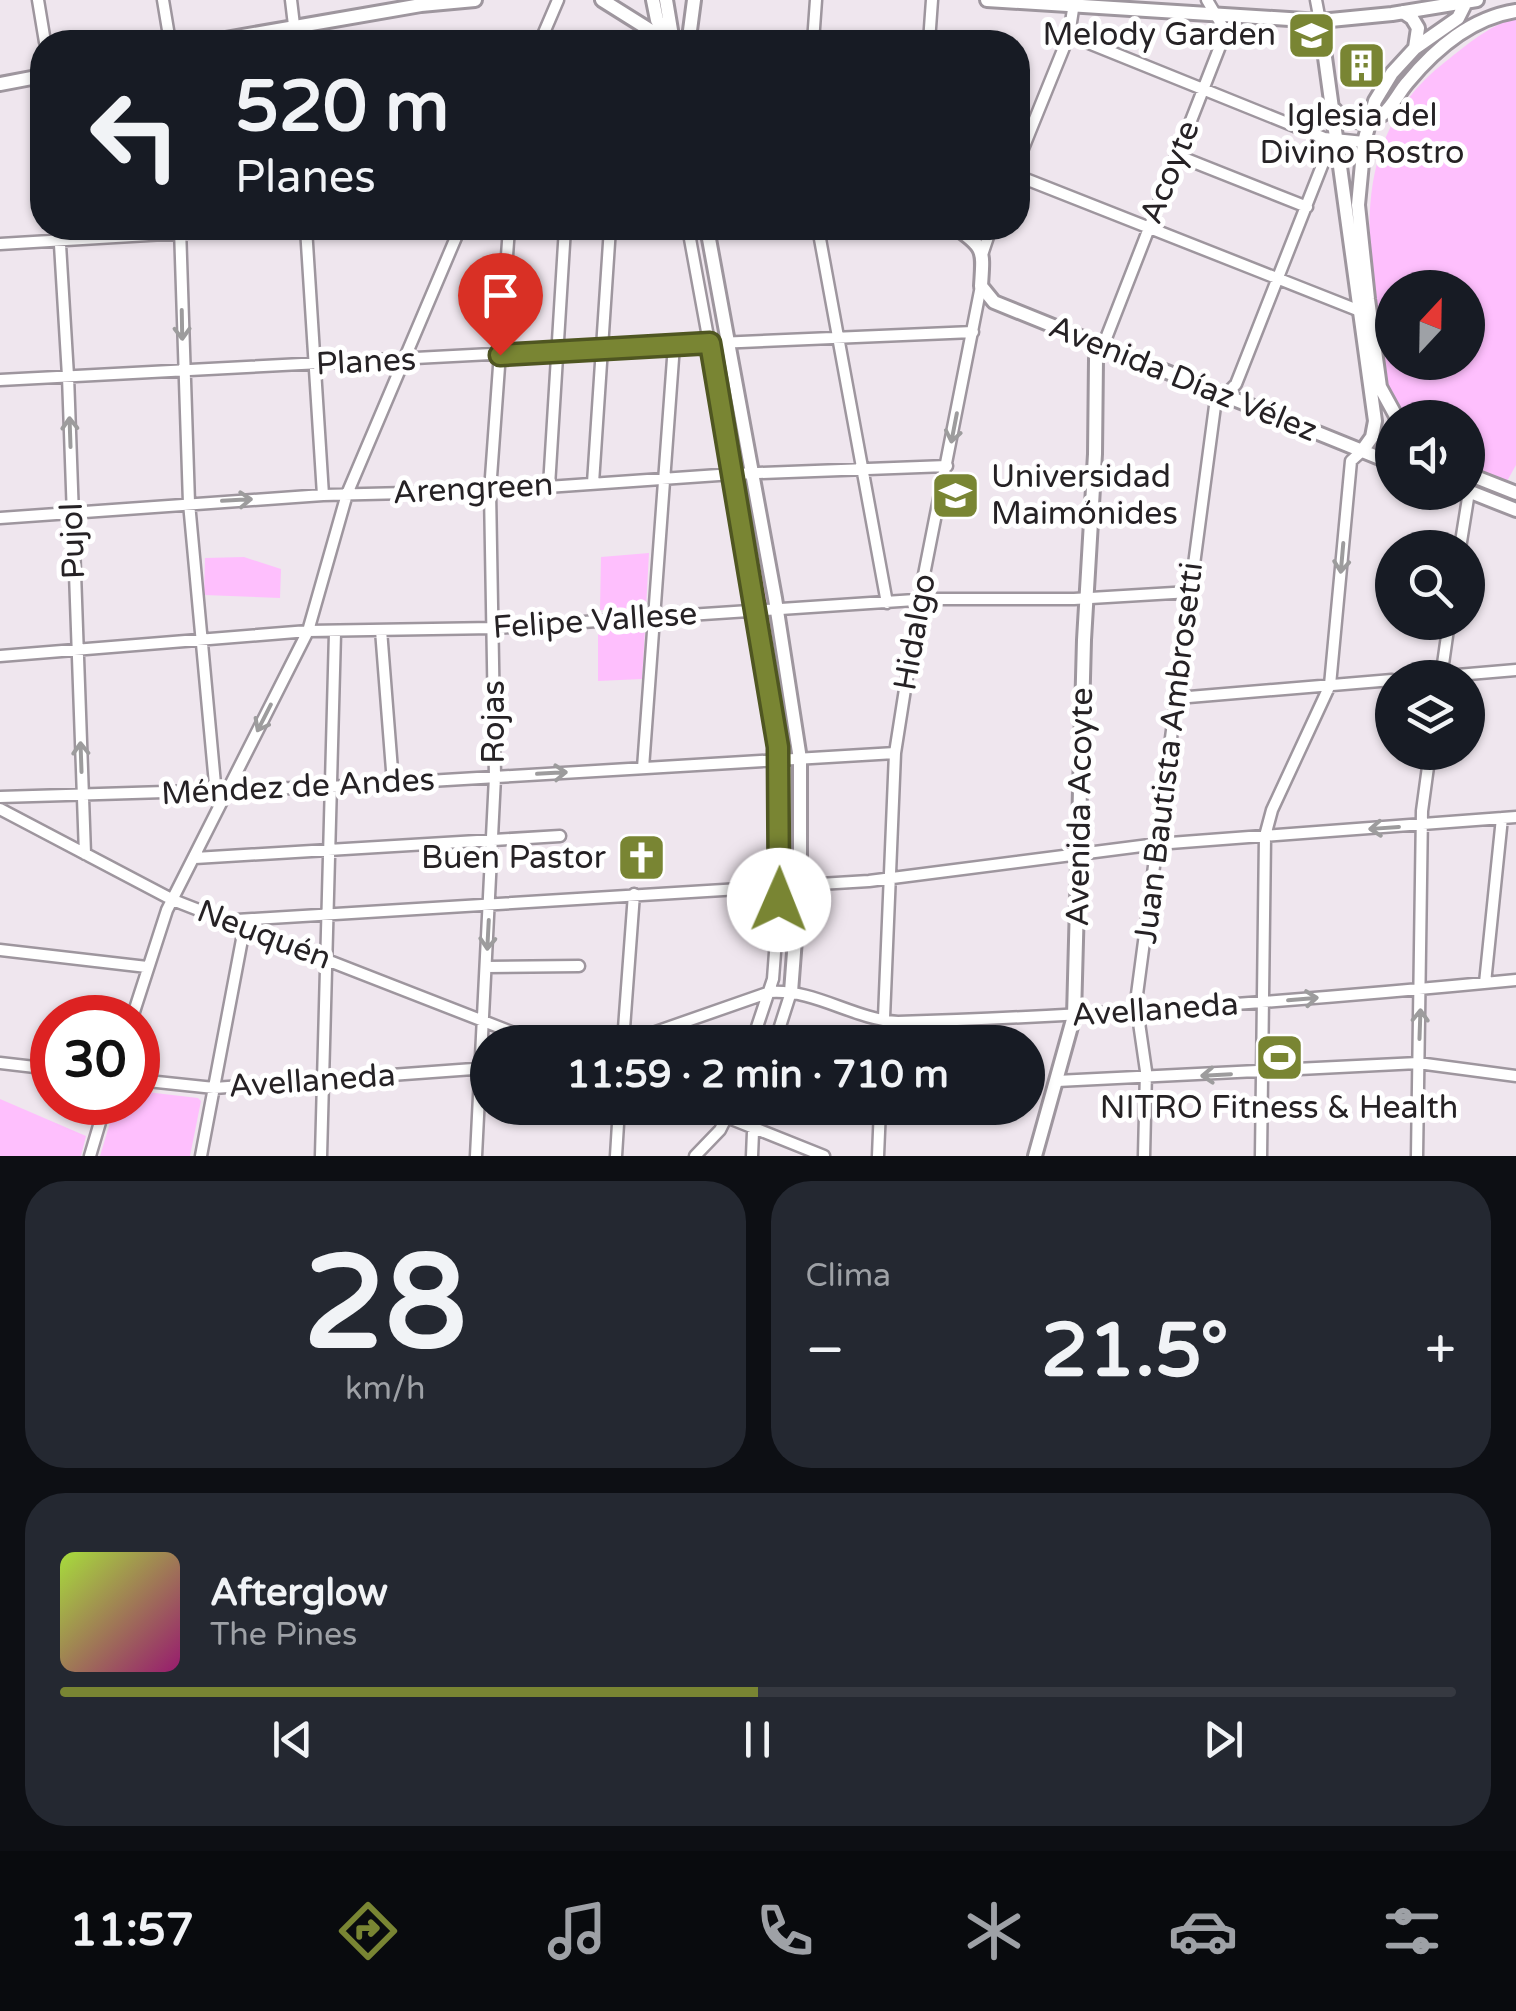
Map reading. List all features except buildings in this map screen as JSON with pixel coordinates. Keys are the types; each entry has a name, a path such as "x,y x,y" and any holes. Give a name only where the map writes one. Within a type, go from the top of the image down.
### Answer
{"main road":[{"path":"270,30 420,2 475,0"},
{"path":"602,0 642,30"},
{"path":"653,0 663,30"},
{"path":"666,0 670,30"},
{"path":"691,30 694,0"},
{"path":"987,0 1320,21 1469,1"},
{"path":"1362,450 1374,432 1358,213 1364,142 1375,102 1385,84 1415,48 1458,18 1469,1"},
{"path":"1334,109 1349,120 1372,119 1388,110 1425,63 1458,34 1488,18 1516,10"},
{"path":"1402,12 1418,28 1415,48"},
{"path":"1320,21 1364,313 1386,400"},
{"path":"0,84 30,78"},
{"path":"710,240 731,342 800,759 799,885 792,992"},
{"path":"974,240 983,252"},
{"name":"Hidalgo","path":"981,286 983,252"},
{"name":"Avenida Díaz Vélez","path":"981,286 994,302 1375,455"},
{"name":"Avenida Acoyte","path":"1036,1156 1074,1016 1086,598 1094,454 1099,441 1102,346"},
{"path":"1485,481 1516,493"},
{"path":"1485,497 1516,510"}],"street":[{"path":"38,0 43,30"},
{"path":"163,0 168,30"},
{"path":"290,0 296,30"},
{"path":"545,30 558,0"},
{"path":"814,30 816,0"},
{"path":"930,30 932,0"},
{"path":"1207,0 1216,16"},
{"path":"1316,0 1320,21"},
{"path":"1030,131 1068,35 1074,3"},
{"name":"Acoyte","path":"1102,346 1224,36 1216,16"},
{"path":"1068,35 1338,141 1364,142"},
{"name":"Juan Bautista Ambrosetti","path":"1144,1156 1146,1078 1136,1012 1215,406 1240,374 1327,153 1338,141"},
{"path":"1176,155 1307,207"},
{"path":"1030,181 1364,313"},
{"path":"0,244 80,240"},
{"path":"180,240 182,372 199,638 214,792 222,804"},
{"path":"307,240 323,495"},
{"path":"139,995 173,900 308,631 347,494 455,240"},
{"name":"Rojas","path":"483,1025 495,777 490,491 508,240"},
{"path":"549,486 564,240"},
{"path":"593,483 609,240"},
{"path":"690,240 734,474 780,760 780,886 770,992 758,1025"},
{"path":"820,240 887,602"},
{"name":"Hidalgo","path":"983,252 987,240"},
{"name":"Pujol","path":"60,242 85,854"},
{"name":"Hidalgo","path":"884,1025 895,753 919,600 981,286"},
{"name":"Planes","path":"0,380 973,332"},
{"path":"643,768 674,345"},
{"path":"1261,1156 1265,836 1272,810 1330,685 1351,461 1362,450"},
{"name":"Arengreen","path":"0,518 190,502 490,491 734,474 947,466"},
{"name":"Felipe Vallese","path":"0,656 308,631 494,628 919,600 1190,592"},
{"path":"381,630 393,783"},
{"path":"321,1156 335,633"},
{"path":"1485,673 1516,670"},
{"path":"1177,698 1375,681"},
{"name":"Méndez de Andes","path":"0,797 329,788 895,753"},
{"path":"1417,1156 1422,825 1428,770"},
{"name":"Neuquén","path":"0,810 173,900 491,1025"},
{"path":"220,920 892,878 1158,844 1516,817"},
{"path":"1485,983 1502,818"},
{"path":"195,858 560,836"},
{"path":"626,1025 634,894"},
{"path":"200,1156 244,929"},
{"path":"0,950 147,967"},
{"path":"486,966 579,966"},
{"name":"Avellaneda","path":"674,1025 770,992 792,992 884,1021 1136,1012 1516,980"},
{"path":"781,1025 792,992"},
{"path":"0,1063 30,1066"},
{"path":"1057,1081 1418,1063 1516,1076"},
{"name":"Avellaneda","path":"160,1082 214,1088 470,1069"},
{"path":"90,1156 99,1125"},
{"name":"Rojas","path":"476,1156 479,1125"},
{"path":"616,1156 618,1125"},
{"path":"695,1156 722,1125"},
{"path":"748,1125 824,1156"},
{"path":"878,1156 879,1125"},
{"path":"752,1156 753,1127"}],"shaded area":[{"path":"1516,18 1516,465 1506,483 1485,475 1485,400 1394,400 1386,380 1485,380 1485,270 1375,270 1375,300 1370,256 1375,172 1388,132 1411,96 1445,62 1487,31"},
{"path":"739,483 747,483 770,598 765,605 759,604"},
{"path":"649,553 646,608 600,610 601,557"},
{"path":"244,557 281,569 280,598 204,595 205,558"},
{"path":"766,619 773,622 791,752 782,752 762,624"},
{"path":"645,629 642,679 598,681 598,631"},
{"path":"160,1094 201,1101 190,1156 100,1156 109,1125 160,1125"},
{"path":"0,1099 30,1112 30,1125 60,1125 86,1136 81,1156 0,1156"}],"place":[{"name":"Melody Garden","path":"1311,35"},
{"name":"Iglesia del Divino Rostro","path":"1362,66"},
{"name":"Universidad Maimónides","path":"956,495"},
{"name":"Buen Pastor","path":"641,858"},
{"name":"NITRO Fitness & Health","path":"1279,1058"}],"route":[{"path":"500,355 710,343 780,760 779,900"}]}
